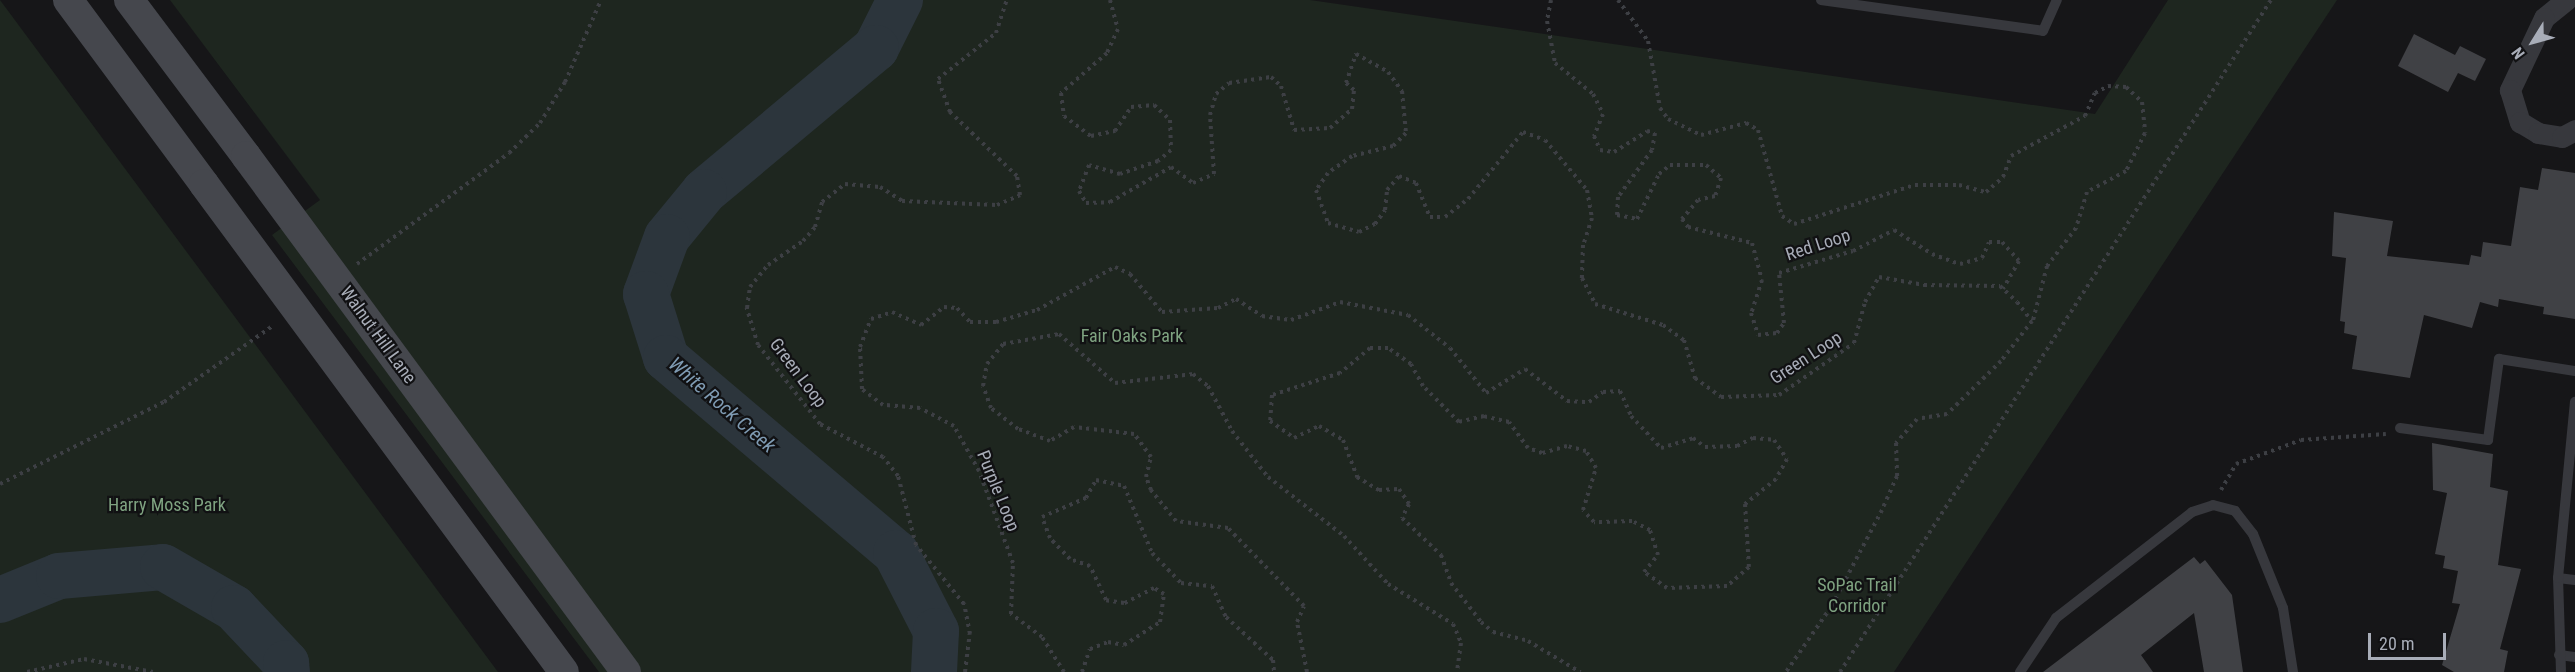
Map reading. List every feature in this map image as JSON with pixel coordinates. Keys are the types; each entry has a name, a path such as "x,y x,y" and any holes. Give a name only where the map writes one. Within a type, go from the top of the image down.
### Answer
{"main road":[{"path":"68,0 564,672"},
{"name":"Walnut Hill Lane","path":"129,0 627,672"}],"street":[{"path":"2565,0 2544,18 2510,90 2520,122 2538,134 2562,137 2575,130"}],"lane":[{"path":"1821,0 2043,31 2057,0"},
{"path":"2400,428 2488,440 2499,359 2575,371"},
{"path":"2561,672 2558,578 2575,402"},
{"path":"2020,672 2056,618 2192,512 2213,505 2235,511 2253,534 2283,608 2293,672"},
{"path":"2558,578 2575,580"},
{"path":"2559,655 2575,657"}],"path":[{"name":"Green Loop","path":"965,672 970,634 964,604 916,545 898,476 883,457 820,424 758,345 747,308 750,287 768,265 803,241 815,227 822,202 845,184 880,187 902,201 997,204 1020,195 1017,176 950,112 938,79 996,33 1007,0"},
{"name":"Green Loop","path":"1110,0 1118,29 1107,52 1060,93 1064,116 1091,136 1115,131 1131,107 1154,105 1170,120 1171,150 1149,165 1120,174 1089,165 1078,191 1086,203 1110,202 1171,167 1193,183 1214,174 1210,115 1216,94 1229,83 1270,76 1281,86 1294,130 1330,128 1352,109 1354,90 1346,83 1356,54 1388,72 1401,91 1406,133 1393,146 1352,156 1328,173 1316,190 1328,223 1359,232 1375,224 1385,210 1387,190 1400,176 1416,183 1430,217 1445,217 1468,199 1522,132 1545,140 1587,190 1592,218 1583,245 1581,278 1595,304 1670,330 1684,340 1695,378 1721,397 1779,395 1845,350 1854,343 1865,302 1879,277 2003,290"},
{"name":"Red Loop","path":"1551,0 1546,21 1555,63 1593,94 1603,114 1594,136 1600,150 1614,152 1647,131 1655,133 1652,150 1618,197 1617,215 1637,219 1659,174 1670,165 1706,165 1721,178 1715,196 1698,200 1682,219 1688,227 1752,243 1762,280 1751,313 1758,335 1777,333 1784,323 1776,286 1779,273 1853,251 1894,230 1932,254 1960,264 1982,258 1989,242 2002,242 2019,261 2003,290"},
{"name":"Red Loop","path":"1618,0 1648,41 1660,108 1668,119 1701,135 1746,123 1758,130 1782,216 1794,224 1915,185 1959,185 1986,192 2003,177 2011,156 2085,116 2094,93 2108,86 2126,87 2142,102 2145,133 2126,171 2087,192 2076,228 2047,266 2032,321"},
{"path":"1840,672 2271,0"},
{"name":"Purple Loop","path":"1064,672 1042,637 1011,614 1013,563 979,471 954,426 920,408 883,405 862,389 860,347 871,319 891,312 921,325 944,307 957,308 970,322 996,322 1037,310 1115,267 1130,274 1162,312 1218,308 1236,299 1262,316 1291,320 1340,302 1408,315 1450,348 1486,393 1525,369 1567,402 1589,402 1603,392 1620,390 1631,416 1661,448 1693,438 1705,447 1737,446 1753,438 1774,440 1787,459 1776,478 1745,504 1749,567 1727,586 1667,588 1644,572 1658,555 1650,531 1632,521 1594,522 1583,510 1596,468 1586,451 1568,446 1542,453 1528,448 1509,422 1484,416 1459,422 1423,386 1412,364 1388,348 1370,348 1340,373 1272,395 1270,421 1294,438 1318,426 1343,440 1357,477 1379,490 1400,489 1409,504 1402,518 1441,555 1451,583 1481,622 1493,632 1528,641 1580,672"},
{"path":"1786,672 1831,607 1882,510 1897,476 1896,443 1917,419 1947,414 2032,321 2003,290"},
{"path":"1307,672 1297,622 1304,606 1228,528 1176,521 1151,490 1146,477 1151,457 1134,434 1074,427 1050,441 1018,429 991,408 983,387 987,364 1003,344 1059,334 1115,383 1193,374 1208,386 1232,430 1268,477 1344,536 1388,584 1453,624 1461,643 1457,672"},
{"path":"2213,505 2236,464 2301,440 2400,428"},
{"name":"Purple Loop","path":"1082,672 1090,649 1108,642 1124,645 1160,622 1164,594 1154,588 1124,603 1106,600 1090,566 1071,559 1050,538 1042,517 1086,498 1096,480 1124,486 1152,553 1181,583 1212,586 1226,617 1273,660 1274,672"},
{"path":"27,672 84,658 153,672"}],"green space":[{"name":"Harry Moss Park","path":"0,0 498,672 0,672"},
{"name":"Fair Oaks Park","path":"170,0 1310,0 2095,114 2168,0 2337,0 1894,672 599,672 272,235 320,200"}],"building":[{"path":"2414,34 2455,55 2460,46 2486,59 2475,81 2458,73 2448,92 2398,66"},
{"path":"2542,168 2575,173 2575,319 2543,314 2544,307 2499,299 2498,307 2480,302 2472,328 2424,315 2410,378 2352,369 2357,336 2344,333 2345,322 2340,321 2346,258 2332,256 2334,212 2393,221 2387,256 2469,265 2471,255 2481,257 2483,242 2511,246 2520,187 2538,190"},
{"path":"2432,443 2493,454 2490,487 2508,491 2498,565 2521,569 2500,649 2508,651 2504,672 2454,672 2442,665 2460,604 2452,603 2458,571 2443,568 2445,556 2435,554 2447,493 2433,490"},
{"path":"2194,557 2200,564 2205,560 2232,595 2243,672 2204,672 2194,613 2141,655 2153,672 2043,672"}],"waterway":[{"name":"White Rock Creek","path":"900,0 876,48 704,192 667,237 646,294 666,358 896,553 936,631 934,672"},
{"name":"White Rock Creek","path":"0,600 59,576 163,567 234,608 286,663 287,672"}],"park label":[{"name":"SoPac Trail Corridor","path":"1857,596"}]}
